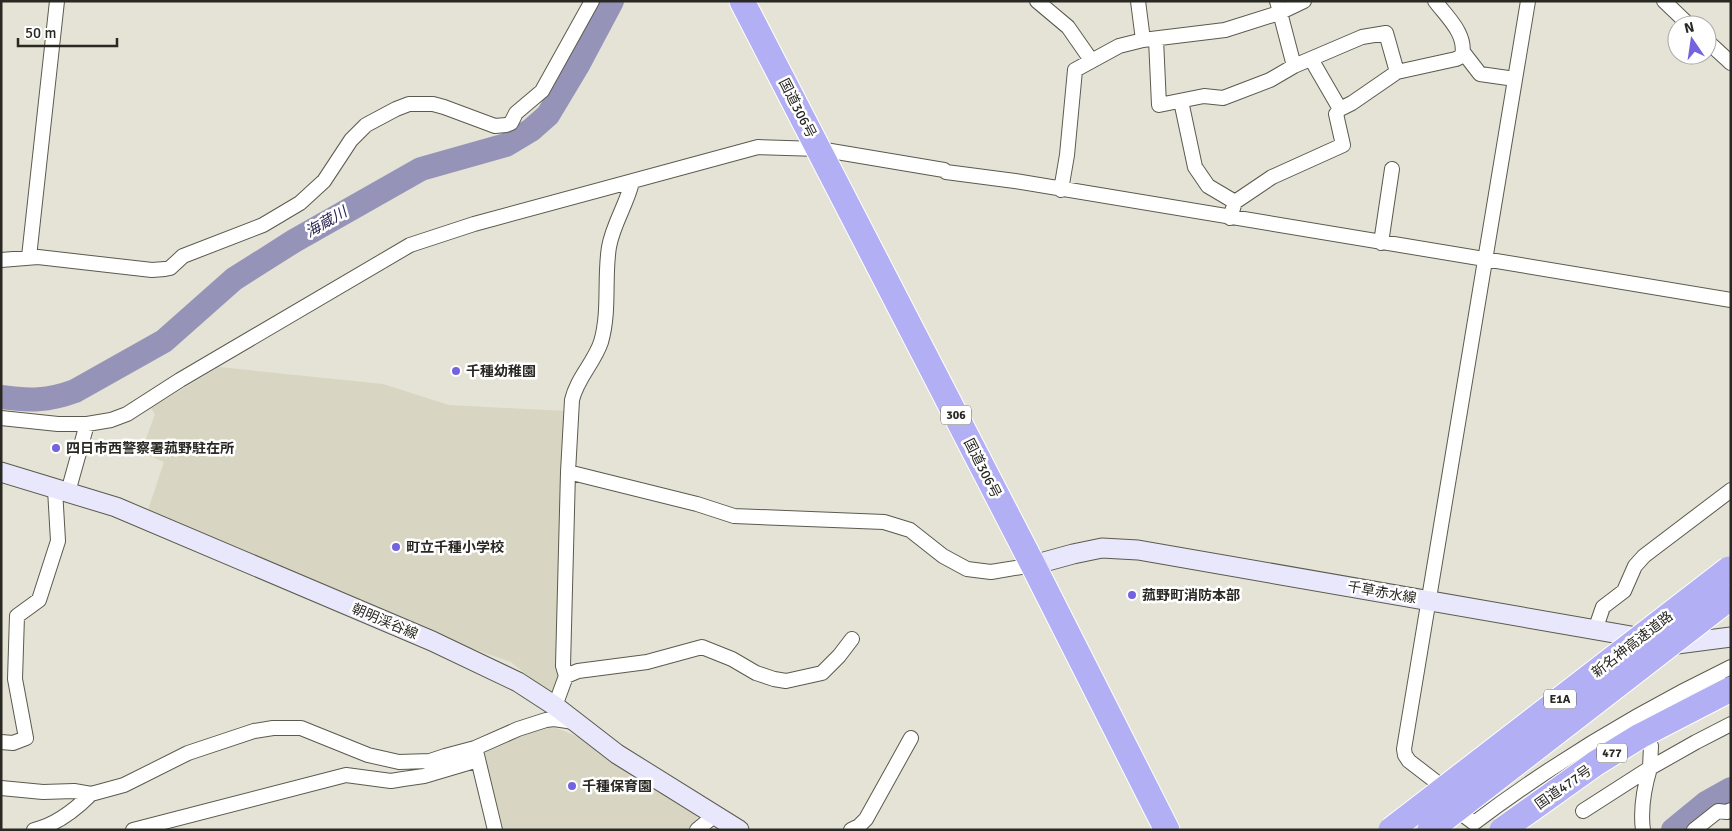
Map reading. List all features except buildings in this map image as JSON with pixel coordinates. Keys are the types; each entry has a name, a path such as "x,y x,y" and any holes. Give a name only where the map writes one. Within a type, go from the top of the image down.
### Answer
{"highway":[{"name":"国道306号","path":"742,1 1033,565 1167,830"},
{"name":"新名神高速道路","path":"1391,830 1730,568"},
{"name":"新名神高速道路","path":"1430,830 1731,597"},
{"name":"国道477号","path":"1502,830 1596,763 1640,736 1731,689"}],"main road":[{"name":"朝明渓谷線","path":"1,472 116,507 422,637 518,682 555,706 617,754 739,830"},
{"name":"千草赤水線","path":"1033,565 1102,548 1138,550 1677,644 1731,637"}],"street":[{"path":"29,257 57,1"},
{"path":"1,260 38,256 152,270 170,268 183,256 263,225 300,203 324,180 351,140 366,125 396,109 409,104 432,104 444,106 495,126 506,126 511,123 516,113 542,91 592,1"},
{"path":"1038,1 1068,27 1091,60"},
{"path":"1138,1 1150,40 1159,105 1204,96 1223,98 1270,80 1294,66 1362,37 1386,33 1397,72"},
{"path":"1061,190 1067,155 1075,70 1119,46 1225,30 1278,7 1304,1"},
{"path":"1230,218 1235,202 1272,177 1343,145 1336,114 1340,109 1352,103 1397,72 1462,56 1464,47 1459,33 1434,1"},
{"path":"1528,1 1404,749 1405,755 1409,761 1435,781 1454,808 1474,823 1509,796 1567,757 1633,718 1731,667"},
{"path":"1664,1 1679,15"},
{"path":"1278,7 1294,66"},
{"path":"1717,50 1731,63"},
{"path":"1463,52 1480,74 1515,79"},
{"path":"1311,59 1340,109"},
{"path":"1180,101 1195,167 1208,186 1235,202"},
{"path":"1,418 58,424 87,424 111,420 127,414 180,380 410,245 474,224 758,147 819,149 944,170 946,172 1015,181 1731,300"},
{"path":"1381,243 1392,169"},
{"path":"555,706 566,676 563,666 568,472 572,400 581,377 596,354 600,343 605,317 609,246 632,182"},
{"path":"1,742 14,743 26,738 15,679 17,616 39,600 58,541 61,490 87,424"},
{"path":"568,472 697,504 734,516 884,522 910,530 943,556 967,569 991,572 1033,565"},
{"path":"1595,630 1603,607 1624,591 1634,566 1644,556 1731,490"},
{"path":"566,676 578,671 647,662 702,647 732,659 756,673 786,681 822,673 852,639"},
{"path":"1633,718 1649,738 1652,754 1641,813 1643,830"},
{"path":"133,830 346,775 391,781 424,776 476,754 518,729 554,719 578,723"},
{"path":"1584,811 1650,768 1731,724"},
{"path":"1,788 43,792 74,791 91,794 124,785 188,753 249,732 273,728 301,728 368,755 399,762 476,754"},
{"path":"851,830 859,826 866,819 911,738"},
{"path":"476,754 496,830"},
{"path":"34,830 55,822 91,794"},
{"path":"1694,830 1718,812 1731,810"},
{"path":"698,830 715,815"}],"shaded area":[{"name":"町立千種小学校","path":"219,367 383,384 449,405 566,411 559,679 554,694 539,685 511,662 445,639 311,583 148,510 164,462 141,452 155,414 151,408"},
{"name":"千種保育園","path":"549,725 586,740 698,814 696,822 687,830 501,830 482,758 485,751"}],"waterway":[{"name":"海蔵川","path":"1,397 38,399 56,397 75,391 164,341 234,279 294,241 421,169 506,145 531,130 548,115 578,65 612,1"},
{"path":"1673,830 1706,803 1731,789"}],"place":[{"name":"千種幼稚園","path":"456,371"},
{"name":"四日市西警察署菰野駐在所","path":"56,448"},
{"name":"町立千種小学校","path":"396,547"},
{"name":"菰野町消防本部","path":"1132,595"},
{"name":"千種保育園","path":"572,786"}]}
